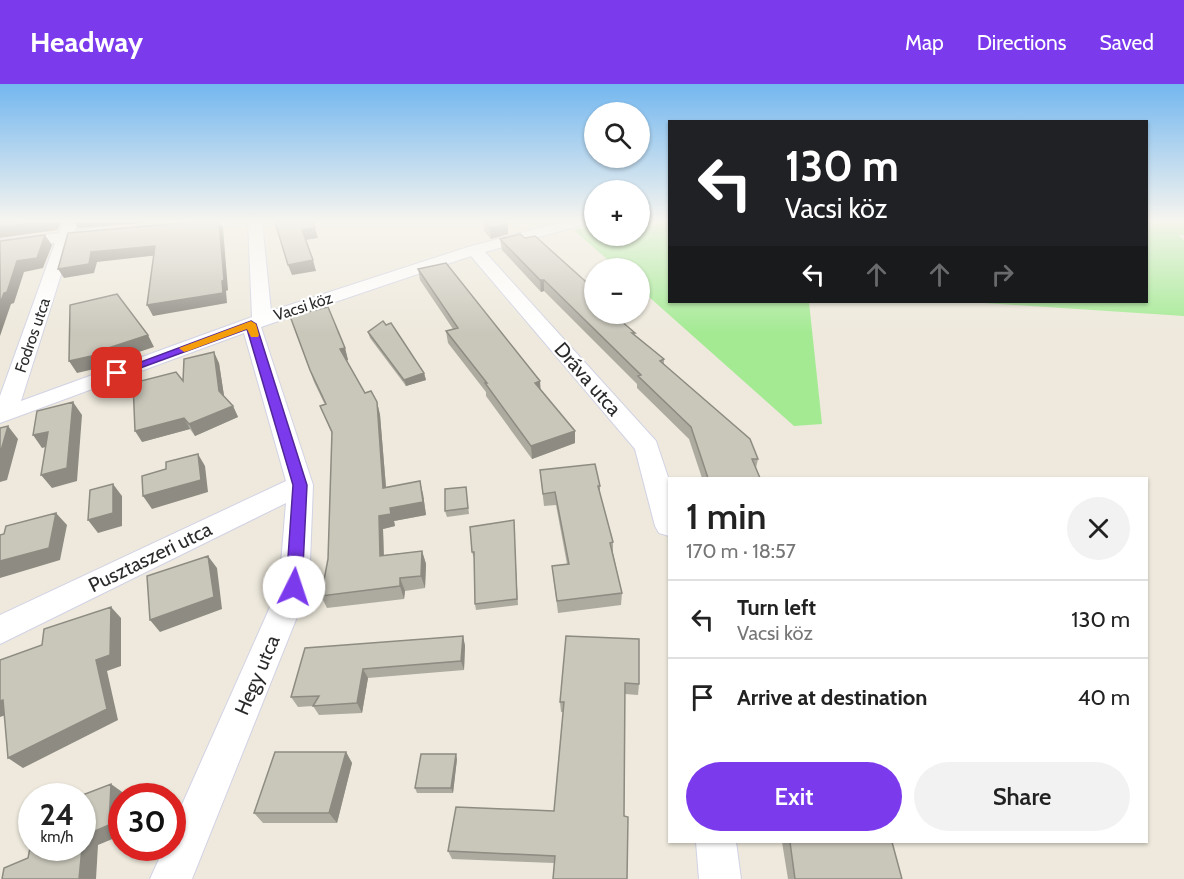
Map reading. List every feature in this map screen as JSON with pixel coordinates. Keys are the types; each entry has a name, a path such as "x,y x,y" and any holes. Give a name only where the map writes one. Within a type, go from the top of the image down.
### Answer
{"street":[{"name":"Fodros utca","path":"2,415 57,259"},
{"name":"Hegy utca","path":"171,879 294,587 300,485 257,322 256,259"},
{"name":"Vacsi köz","path":"2,415 257,322 444,259"},
{"name":"Dráva utca","path":"483,259 647,447 668,522"},
{"name":"Pusztaszeri utca","path":"0,630 300,485"},
{"path":"716,843 720,879"}],"green space":[{"path":"650,259 668,259 668,303 809,303 822,424 794,426 650,298"},
{"path":"1148,259 1184,259 1184,316 984,303 1148,303"}],"building":[{"path":"0,259 30,259 17,261 7,292 4,293 0,303"},
{"path":"61,259 90,259 89,264 58,269"},
{"path":"153,259 222,259 223,293 147,305"},
{"path":"286,259 313,260 288,265"},
{"path":"520,259 561,259 584,280 584,319 544,280 540,280"},
{"path":"446,263 540,381 535,383 575,431 531,446 485,383 487,383 446,331 458,328 418,269"},
{"path":"117,294 148,335 96,352 96,355 69,361 70,305"},
{"path":"328,307 345,348 340,349 365,393 371,391 377,402 383,488 420,481 423,502 390,508 391,514 379,516 380,556 422,551 421,576 400,578 400,586 321,596 328,559 332,432 320,406 326,404 310,370 290,316"},
{"path":"383,321 386,325 391,323 424,373 404,380 368,332"},
{"path":"589,324 625,324 635,333 632,333 664,359 660,361 750,439 758,459 752,459 760,477 708,477 691,427 638,376 641,375"},
{"path":"214,352 219,391 233,406 189,424 184,418 135,431 133,383 176,372 183,381 184,359"},
{"path":"73,402 67,468 41,475 48,432 33,435 37,411"},
{"path":"8,426 0,454 0,428"},
{"path":"198,454 201,480 143,496 142,476 166,469 166,462"},
{"path":"595,464 622,593 557,601 552,566 569,564 555,492 543,494 540,470"},
{"path":"113,484 113,513 88,520 90,490"},
{"path":"466,487 468,508 445,511 445,489"},
{"path":"56,513 49,548 0,561 0,535 4,534 6,526"},
{"path":"514,520 517,599 475,604 474,552 472,552 470,527"},
{"path":"208,556 214,597 150,620 147,576"},
{"path":"111,607 110,655 96,660 107,709 8,758 3,700 0,701 0,660 42,645 44,629"},
{"path":"463,636 461,661 363,669 357,703 313,706 319,696 291,697 305,648"},
{"path":"566,636 639,639 639,684 625,683 624,816 628,817 627,879 553,879 555,856 448,851 456,807 554,811 564,702 560,702"},
{"path":"275,752 346,752 329,813 254,813"},
{"path":"421,754 456,754 451,788 415,788"},
{"path":"108,785 108,825 96,830 96,790"},
{"path":"790,843 892,843 902,879 795,879"},
{"path":"21,861 81,861 79,879 2,879 4,868"}],"slow traffic":[{"path":"184,348 251,324 254,335"}],"route":[{"path":"117,373 251,324 300,485 294,587"}]}
